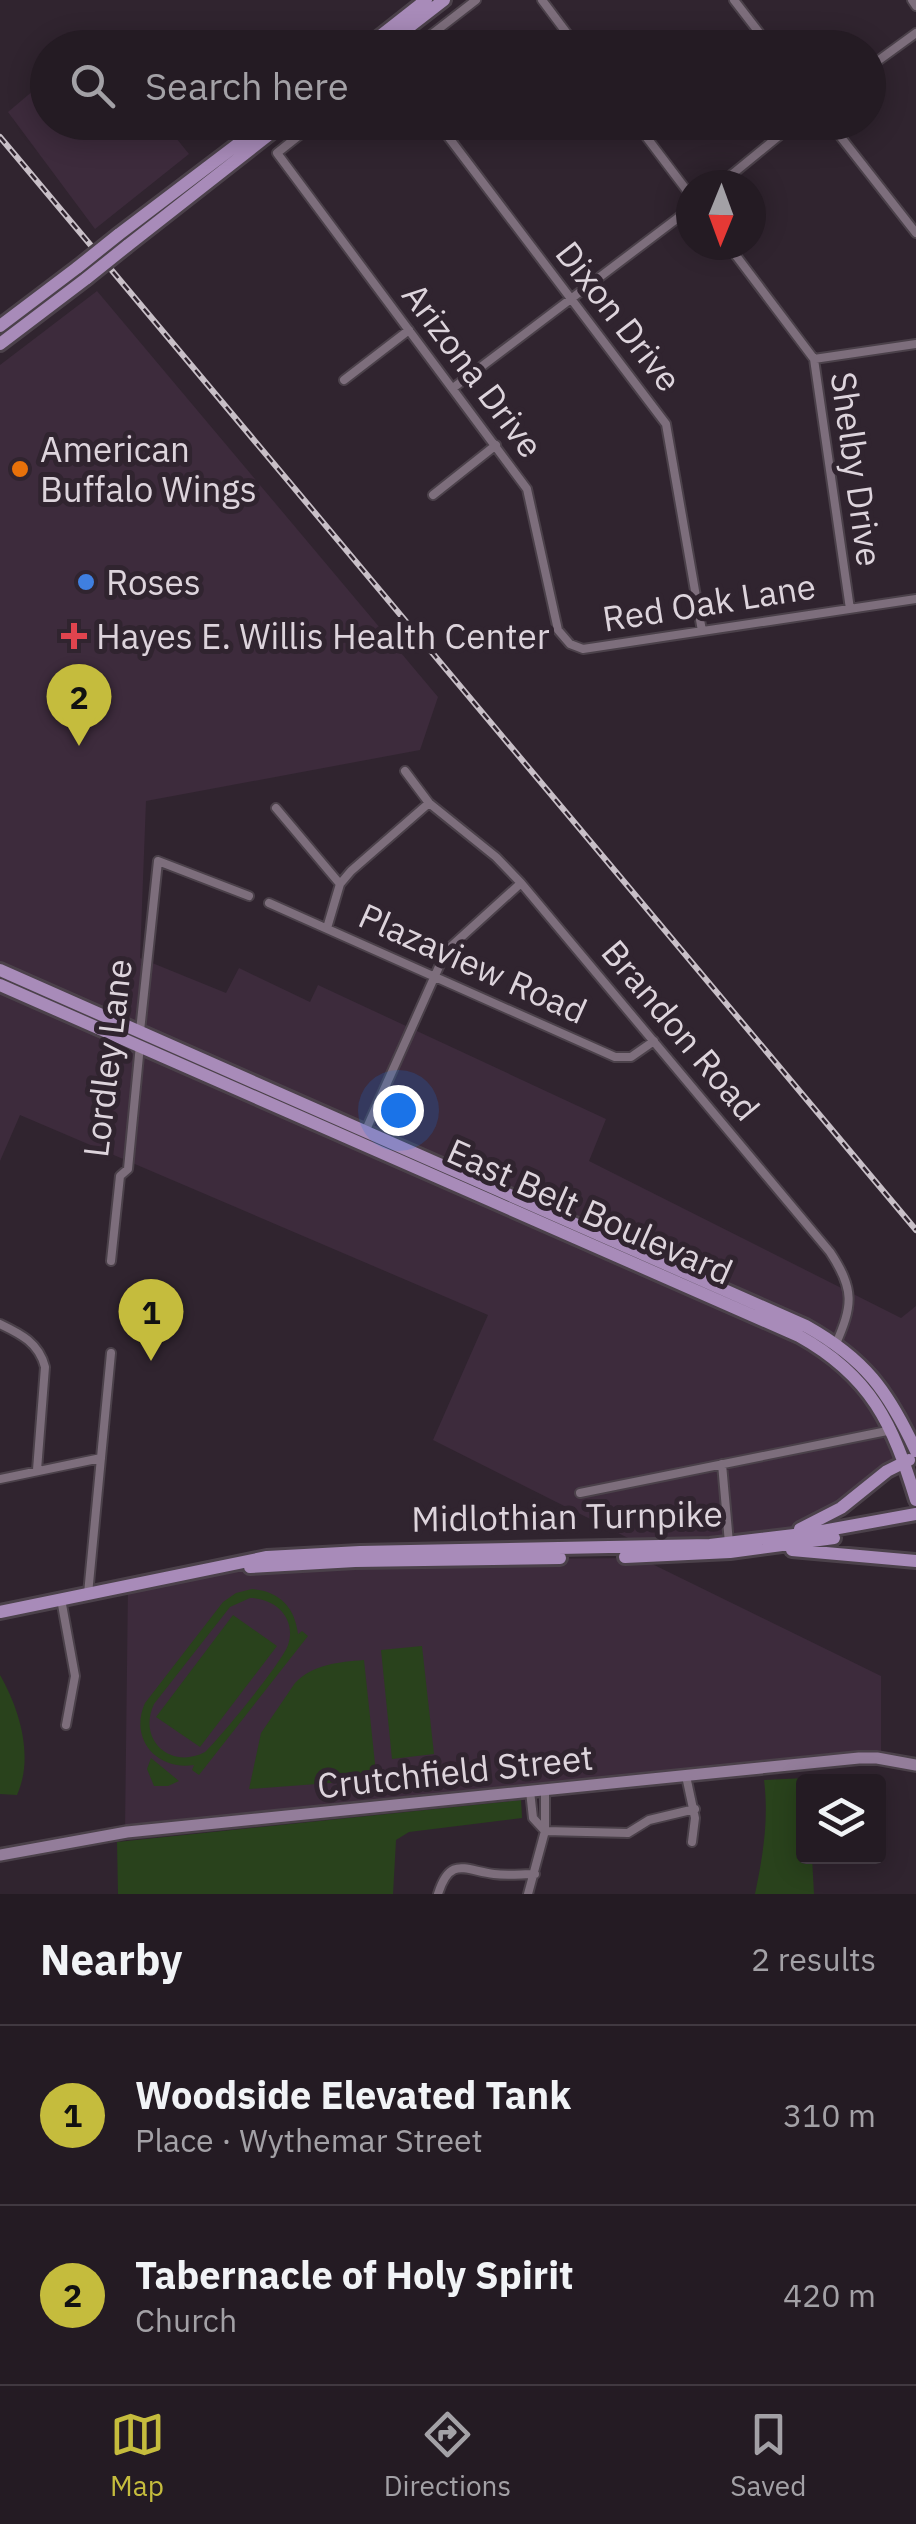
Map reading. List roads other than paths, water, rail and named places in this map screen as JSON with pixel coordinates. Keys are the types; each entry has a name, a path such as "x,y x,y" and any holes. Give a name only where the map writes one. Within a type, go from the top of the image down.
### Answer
{"main road":[{"path":"388,30 426,0"},
{"path":"405,30 444,0"},
{"path":"0,344 244,140"},
{"path":"123,240 260,140"},
{"path":"0,326 82,272"},
{"name":"East Belt Boulevard","path":"0,970 140,1040"},
{"name":"East Belt Boulevard","path":"0,985 140,1040 806,1326 880,1384 912,1456 916,1500"},
{"path":"887,1471 902,1430"},
{"path":"774,1543 830,1516 912,1456"},
{"name":"Midlothian Turnpike","path":"218,1568 335,1561 653,1557 774,1543 911,1519"},
{"path":"774,1543 916,1561"},
{"name":"Midlothian Turnpike","path":"0,1612 267,1557 774,1543"}],"street":[{"path":"437,30 476,0"},
{"path":"542,0 564,30"},
{"path":"734,0 757,30"},
{"path":"886,55 916,33"},
{"name":"Arizona Drive","path":"293,140 277,153 527,489 558,630 570,644"},
{"name":"Dixon Drive","path":"451,140 666,424 702,631"},
{"path":"649,140 676,176"},
{"path":"738,170 774,140"},
{"path":"843,140 916,234"},
{"path":"454,388 676,219"},
{"name":"Shelby Drive","path":"739,260 814,359 850,608"},
{"path":"344,380 409,330"},
{"path":"814,359 916,344"},
{"path":"433,495 496,445"},
{"name":"Red Oak Lane","path":"570,644 583,649 916,598"},
{"name":"Brandon Road","path":"405,770 429,803 522,883 830,1252 846,1275 850,1304 833,1349"},
{"path":"327,928 340,884 362,859 429,803"},
{"path":"276,808 340,884"},
{"name":"Lordley Lane","path":"111,1261 120,1176 128,1169 158,861 249,896"},
{"path":"362,1138 432,975 452,944 522,883"},
{"name":"Plazaview Road","path":"269,903 615,1057 631,1057 654,1041"},
{"path":"0,1324 28,1338 46,1366 37,1470"},
{"path":"88,1594 112,1353"},
{"path":"580,1493 902,1430"},
{"path":"0,1479 100,1458"},
{"path":"722,1464 729,1543"},
{"path":"62,1600 74,1661 74,1689 66,1725"},
{"name":"Crutchfield Street","path":"0,1855 127,1832 530,1791 866,1758 916,1765"},
{"path":"686,1776 694,1809 692,1842"},
{"path":"528,1894 545,1831 545,1790"},
{"path":"530,1791 533,1818 545,1831 628,1833 649,1820 694,1809"},
{"path":"438,1894 446,1874 457,1868 502,1875 535,1874"}],"railway":[{"path":"0,137 916,1230"}],"place":[{"name":"American Buffalo Wings","path":"20,469"},
{"name":"Roses","path":"86,582"},
{"name":"Hayes E. Willis Health Center","path":"74,636"},
{"name":"Tabernacle of Holy Spirit","path":"79,746"},
{"name":"Woodside Elevated Tank","path":"151,1361"}]}
